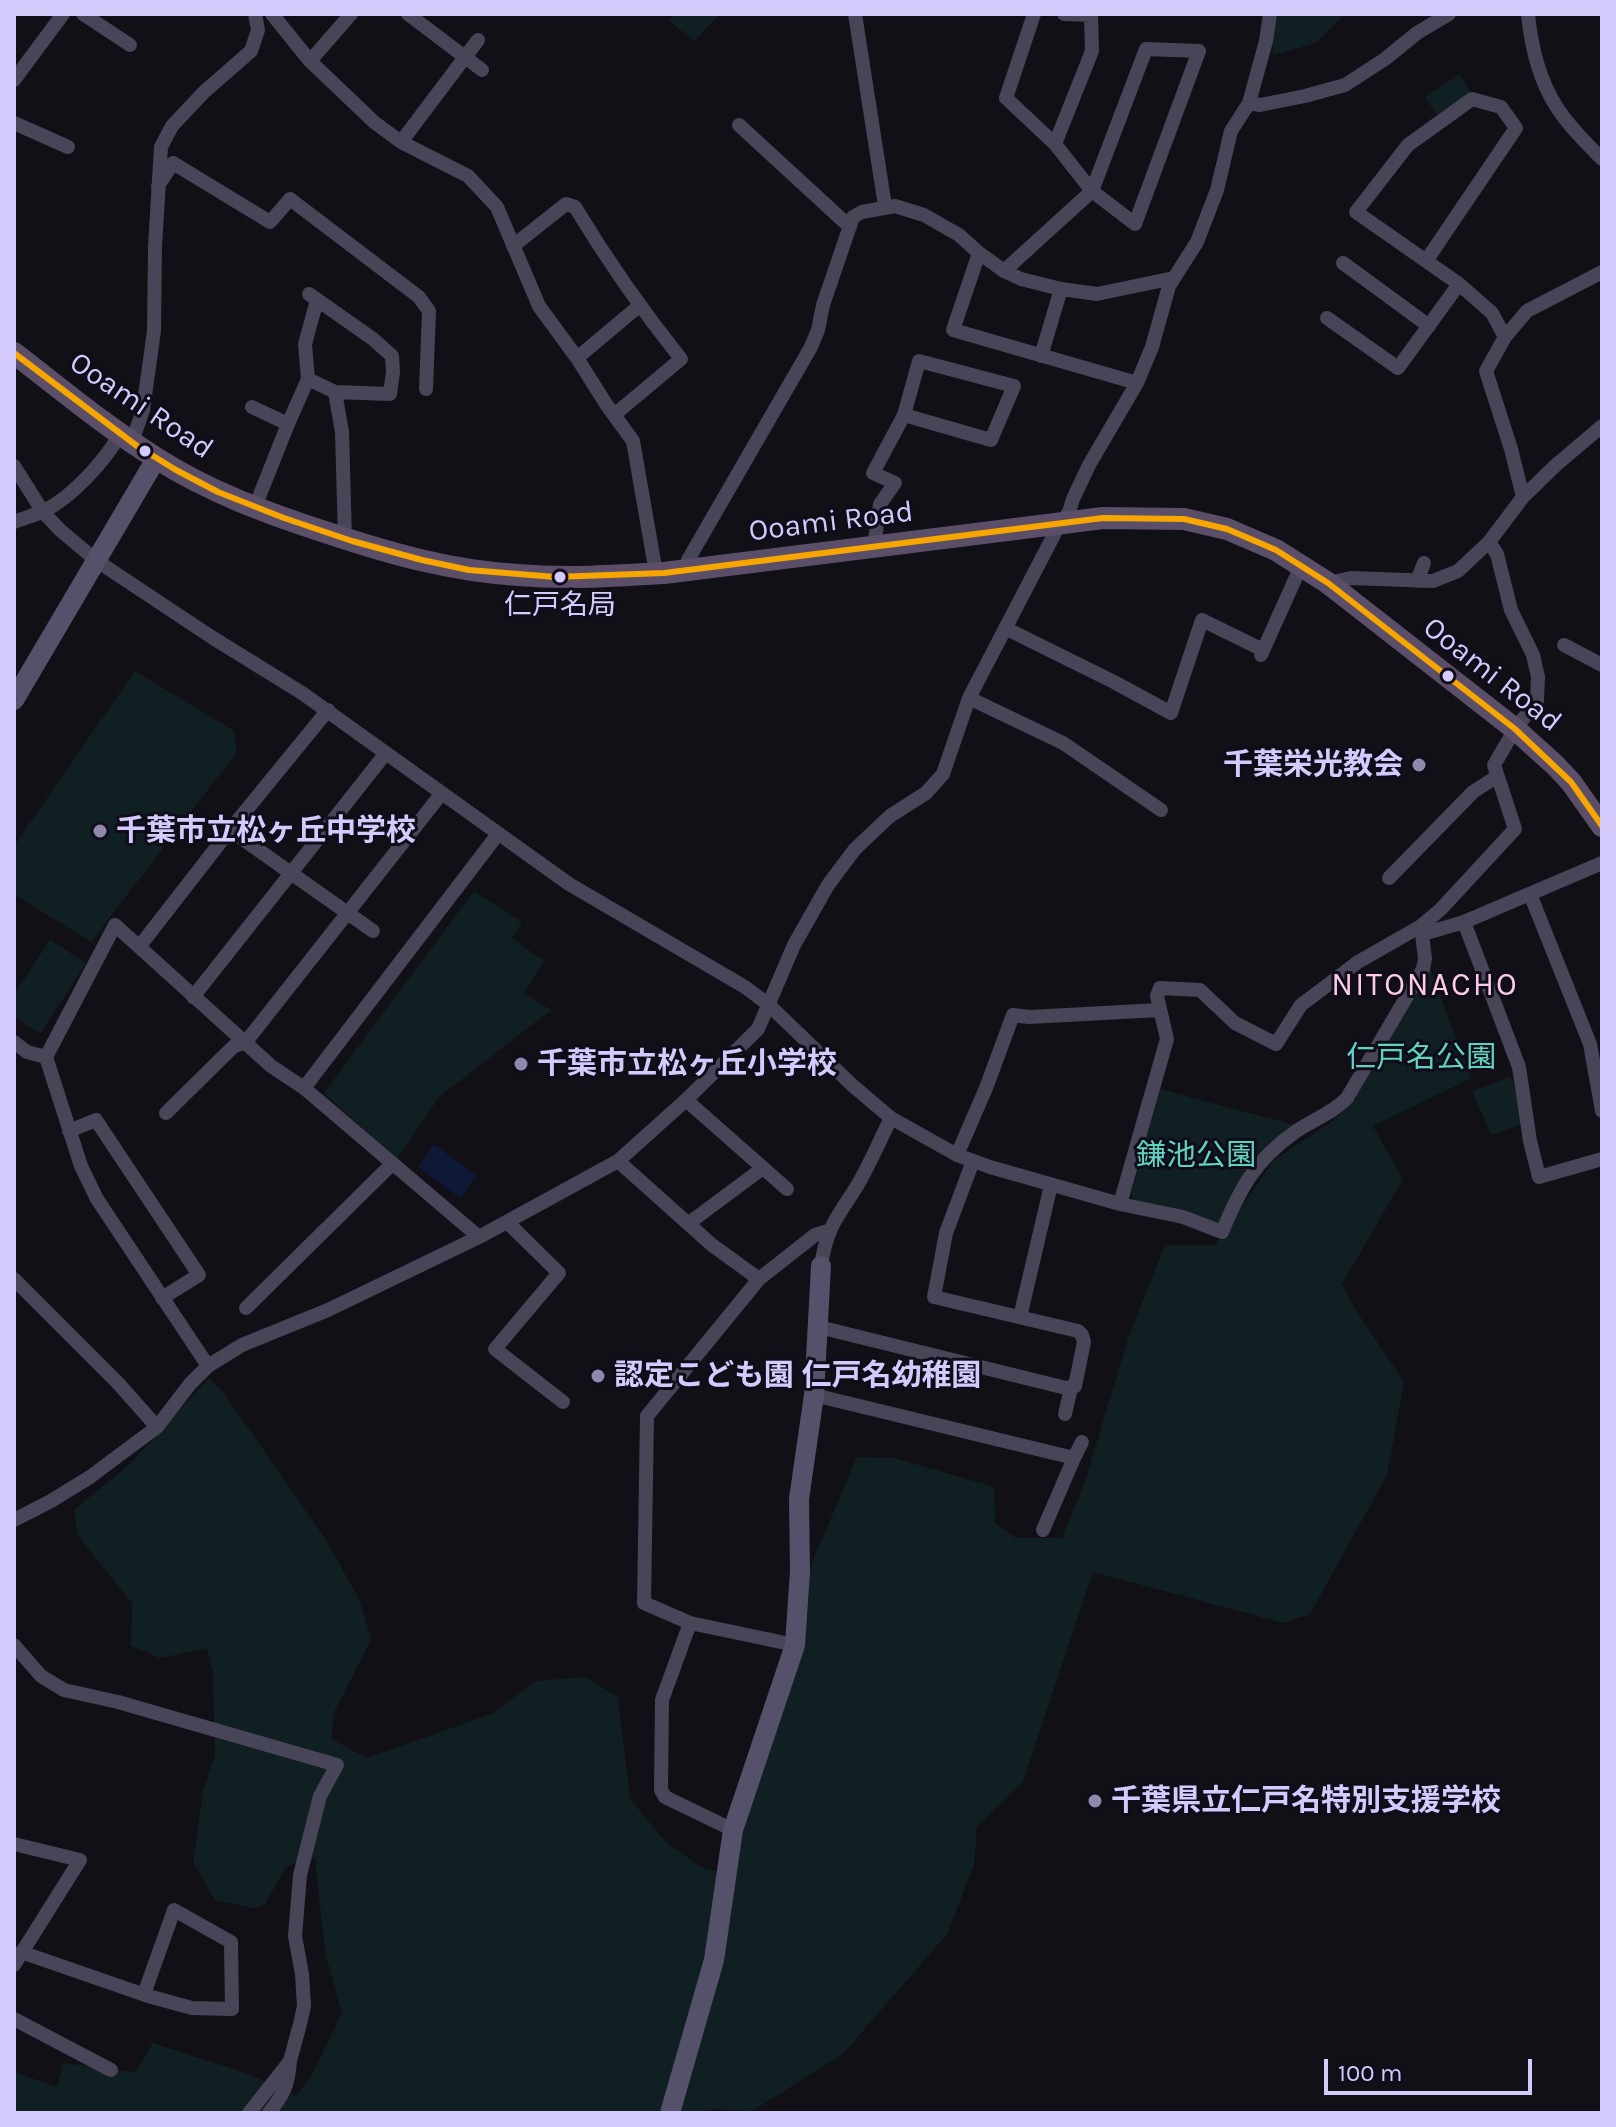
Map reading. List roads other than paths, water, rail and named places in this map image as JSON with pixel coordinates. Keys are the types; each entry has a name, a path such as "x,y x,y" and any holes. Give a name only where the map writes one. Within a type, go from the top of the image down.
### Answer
{"main road":[{"name":"Ooami Road","path":"14,353 126,438 192,479 255,507 345,539 411,558 482,572 557,578 608,577 691,570 1064,522 1133,517 1205,523 1263,543 1294,559 1328,583 1515,729 1571,782 1602,826"}],"street":[{"path":"14,80 63,14"},
{"path":"83,14 130,45"},
{"path":"14,522 43,512 59,502 114,445 126,438 143,410 154,331 157,188 161,147 172,126 204,92 251,51 258,30 255,14"},
{"path":"272,14 310,61 374,122 401,142 468,176 497,207 539,306 633,441 656,573"},
{"path":"310,61 351,14"},
{"path":"408,14 482,70"},
{"path":"855,14 885,206"},
{"path":"1004,271 1092,191 1146,49 1199,51 1135,224 1092,191 1055,144 1006,98 1034,14"},
{"path":"1055,144 1092,51 1091,15 1064,14"},
{"path":"14,1520 90,1477 157,1427 208,1366 242,1345 328,1310 479,1237 618,1161 758,1029 794,945 828,885 874,829 926,793 943,774 969,698 1056,531 1064,522 1089,465 1137,383 1152,347 1169,286 1197,242 1217,190 1231,131 1249,103 1270,14"},
{"path":"1249,103 1260,105 1345,85 1449,14"},
{"path":"1528,14 1535,55 1556,107 1602,159"},
{"path":"401,142 478,40"},
{"path":"1426,261 1516,128 1501,107 1472,99 1408,145 1356,212 1426,261 1459,284 1492,313 1505,337"},
{"path":"14,123 68,147"},
{"path":"739,125 850,227"},
{"path":"157,188 173,163 270,222 290,199 419,297 429,311 426,389"},
{"path":"513,246 566,204 575,207 602,253 681,359 614,415"},
{"path":"691,570 688,560 811,347 853,217 885,206 924,215 959,235 1004,271 1021,279 1061,289 1097,294 1174,278"},
{"path":"979,253 953,330 1137,383"},
{"path":"1343,263 1429,326"},
{"path":"1523,497 1486,371 1505,337 1527,311 1602,272"},
{"path":"1327,318 1398,368 1459,284"},
{"path":"1041,356 1061,289"},
{"path":"255,507 308,379 305,344 313,297 392,356 390,394 335,392 308,379"},
{"path":"577,358 639,306"},
{"path":"874,546 880,504 895,483 873,473 904,415 919,361 1014,386 991,440 904,415"},
{"path":"335,392 342,432 345,539"},
{"path":"252,407 288,424"},
{"path":"1328,583 1351,578 1433,581 1451,575 1489,542 1523,497 1602,426"},
{"path":"14,700 156,459"},
{"path":"14,466 43,512 97,561 328,710 569,884 745,987 769,1005 891,1118 973,1161 1120,1204 1183,1217 1222,1232 1256,1166 1291,1134 1339,1106 1347,1098 1423,969 1422,930 1515,829 1494,765 1515,729 1537,701 1538,677 1533,655 1511,610 1497,554 1489,542"},
{"path":"1417,581 1424,563"},
{"path":"1005,628 1171,713 1202,620 1262,652 1301,566"},
{"path":"1564,645 1602,665"},
{"path":"969,698 1063,743 1161,810"},
{"path":"139,947 328,710"},
{"path":"193,997 386,753"},
{"path":"1389,878 1473,792 1496,777"},
{"path":"166,1113 234,1046 245,1043 442,793"},
{"path":"230,830 373,931"},
{"path":"304,1088 498,834"},
{"path":"1120,1204 1167,1039 1157,996 1160,988 1200,990 1235,1023 1276,1044 1301,1005 1358,962 1422,930 1464,922 1602,863"},
{"path":"1530,894 1590,1044 1602,1111"},
{"path":"1464,922 1519,1067 1530,1141 1539,1177 1602,1159"},
{"path":"208,1366 97,1199 81,1166 46,1057 115,925 271,1066 304,1088 479,1237"},
{"path":"957,1155 1013,1015 1029,1017 1160,1010"},
{"path":"14,1042 27,1052 46,1057"},
{"path":"686,1100 787,1189"},
{"path":"670,2113 714,1960 733,1830 795,1645 800,1571 799,1499 814,1395 821,1266 828,1231 857,1185 891,1118"},
{"path":"69,1131 96,1120 199,1275 162,1298"},
{"path":"618,1161 712,1245 759,1279"},
{"path":"973,1161 946,1233 934,1297 1078,1331 1084,1342 1075,1386 1071,1388 1065,1414"},
{"path":"246,1308 392,1164"},
{"path":"689,1223 763,1168"},
{"path":"1020,1317 1051,1185"},
{"path":"507,1222 559,1273 495,1349 563,1402"},
{"path":"795,1645 690,1623 644,1603 647,1416 759,1279 815,1235 828,1231"},
{"path":"14,1279 117,1382 157,1427"},
{"path":"819,1327 1071,1388"},
{"path":"814,1395 1074,1458"},
{"path":"1043,1530 1082,1442"},
{"path":"690,1623 662,1700 661,1790 665,1797 733,1830"},
{"path":"14,1645 41,1676 64,1690 118,1702 337,1765 320,1796 300,1875 295,1936 304,2006 288,2082 283,2095 269,2113"},
{"path":"14,1844 80,1860 18,1958 192,2008 232,2009 231,1942 174,1910 144,1994"},
{"path":"14,2019 111,2070"},
{"path":"249,2113 290,2061"}],"water":[{"path":"434,1144 477,1176 460,1198 418,1167"}],"place":[{"name":"仁戸名局","path":"560,577"},
{"name":"千葉栄光教会","path":"1419,765"},
{"name":"千葉市立松ヶ丘中学校","path":"100,831"},
{"name":"千葉市立松ヶ丘小学校","path":"521,1064"},
{"name":"認定こども園 仁戸名幼稚園","path":"598,1376"},
{"name":"千葉県立仁戸名特別支援学校","path":"1095,1801"}],"district":[{"name":"NITONACHO","path":"1425,986"}],"park label":[{"name":"仁戸名公園","path":"1421,1058"},
{"name":"鎌池公園","path":"1196,1156"}]}
